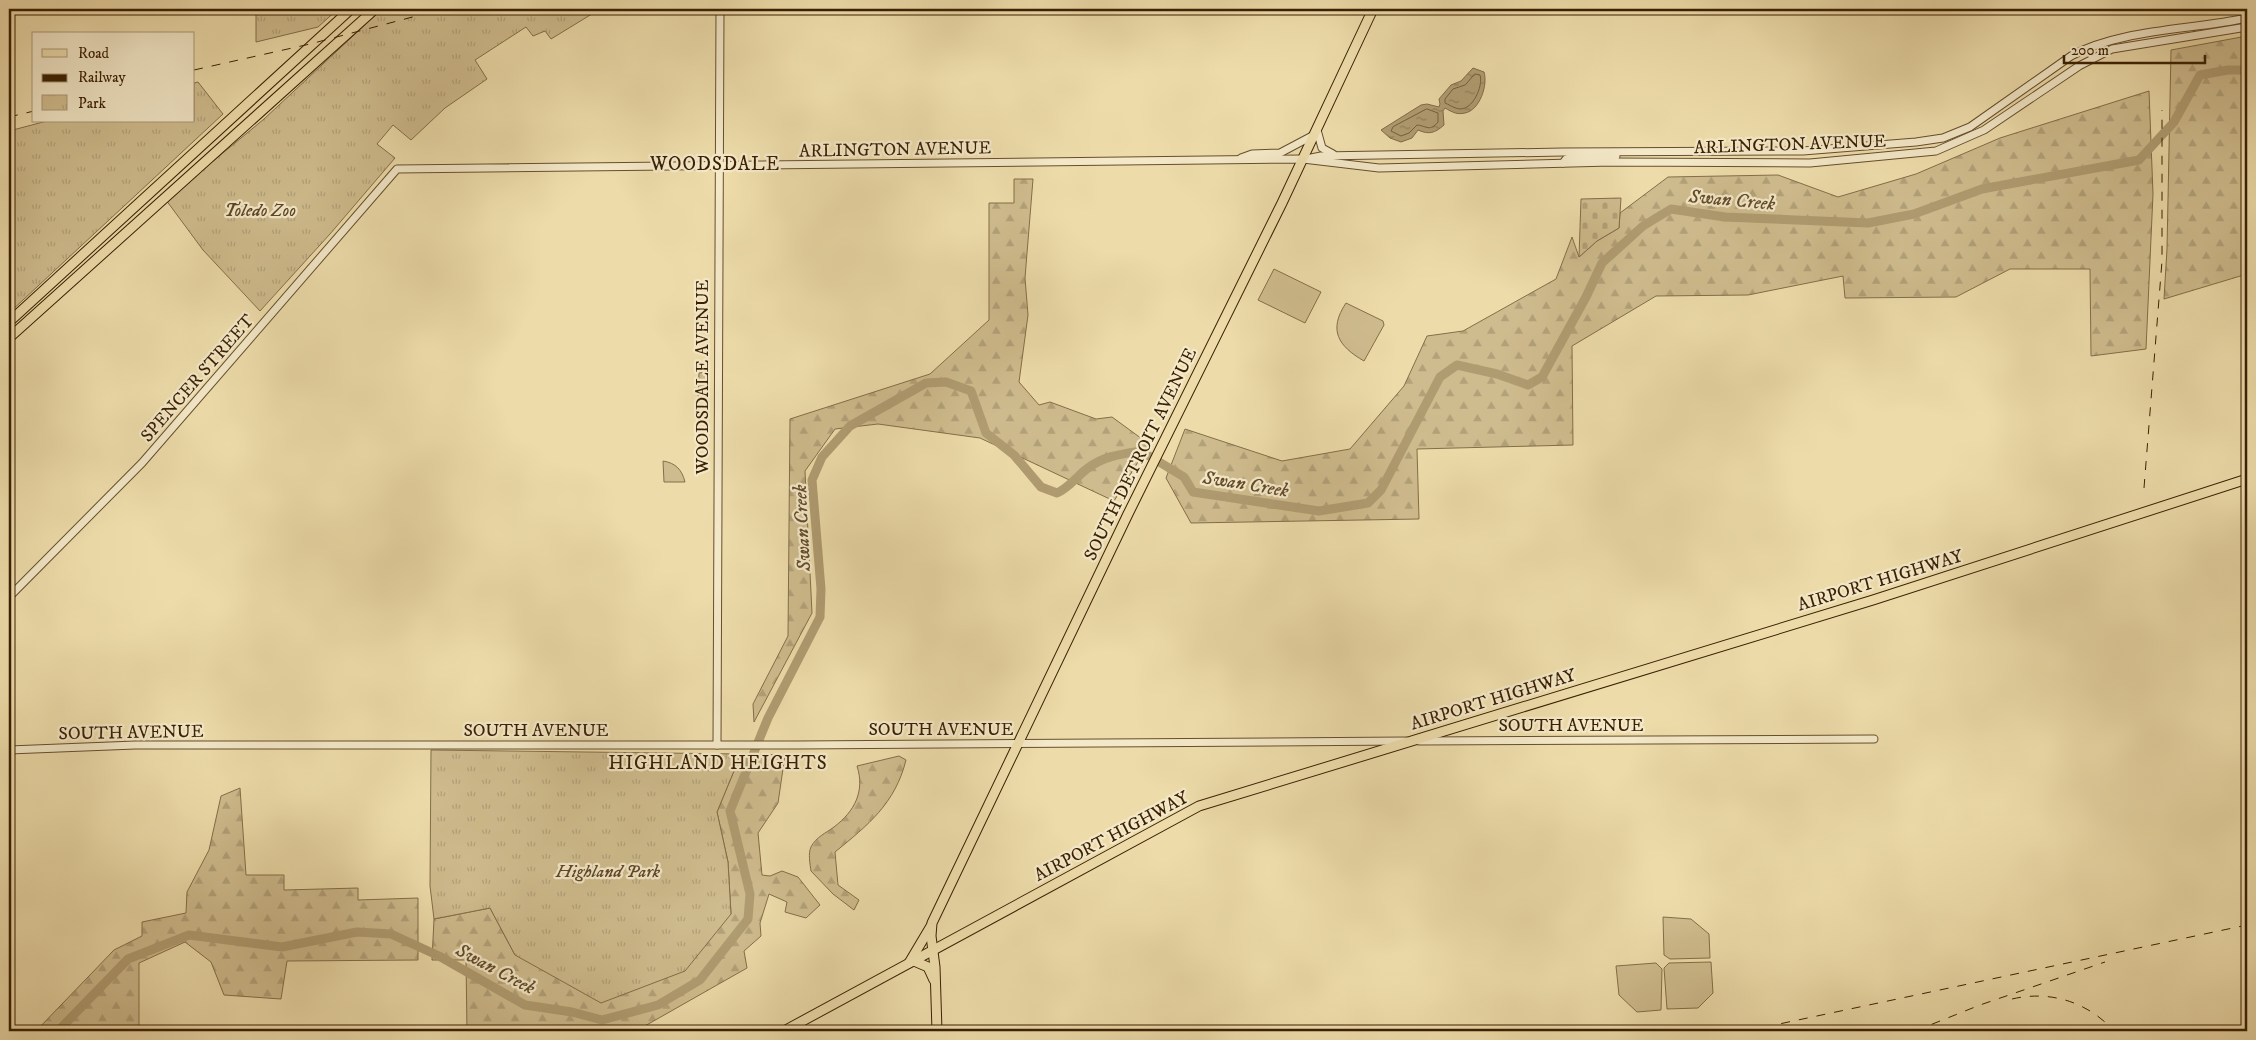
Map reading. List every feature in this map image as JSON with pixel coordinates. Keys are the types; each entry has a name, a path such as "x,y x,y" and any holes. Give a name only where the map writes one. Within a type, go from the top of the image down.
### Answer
{"main road":[{"path":"9,322 351,9"},
{"path":"9,338 375,9"},
{"name":"SOUTH DETROIT AVENUE","path":"912,962 921,939 937,914 1162,446 1303,159 1372,9"},
{"name":"AIRPORT HIGHWAY","path":"784,1031 1199,806 1873,600 2247,479"},
{"path":"932,923 930,936 936,988 937,1031"},
{"path":"912,962 928,967 936,988"}],"street":[{"name":"WOODSDALE AVENUE","path":"717,745 720,9"},
{"name":"ARLINGTON AVENUE","path":"1303,159 1321,156 1835,150 1943,138 1983,119 2085,48 2123,38 2247,18"},
{"name":"ARLINGTON AVENUE","path":"397,169 1303,159 1379,168 1563,163 1810,163 1936,151 1984,130 2078,66 2112,49 2247,27"},
{"path":"2112,49 2128,41 2180,34 2188,28"},
{"path":"1236,160 1252,154 1280,153 1316,132 1322,148 1338,156"},
{"path":"1563,163 1566,159 1572,157 1661,155 1696,151"},
{"name":"SPENCER STREET","path":"9,597 142,463 397,169"},
{"name":"SOUTH AVENUE","path":"9,750 135,746 771,745 1874,739"}],"green space":[{"path":"256,9 338,9 318,27 256,42"},
{"name":"Toledo Zoo","path":"382,9 600,9 551,39 545,31 533,36 526,27 475,60 487,79 445,108 411,140 393,125 377,144 395,158 330,234 260,311 203,250 166,200 264,119"},
{"path":"2247,36 2247,274 2164,299 2167,249 2171,50"},
{"path":"198,82 223,114 9,313 9,131 43,122 195,122 195,83"},
{"path":"2149,91 2153,194 2146,349 2091,356 2090,269 2010,269 1956,297 1845,298 1843,276 1748,295 1656,296 1572,346 1573,445 1417,449 1419,519 1191,523 1166,478 1185,429 1282,461 1350,449 1404,386 1427,336 1463,331 1556,279 1572,237 1579,257 1597,241 1619,228 1620,213 1668,177 1778,175 1838,197 1916,174 2000,138"},
{"path":"1014,179 1033,179 1025,278 1028,315 1019,382 1039,405 1050,402 1096,419 1112,417 1149,444 1114,501 980,438 878,424 835,429 805,471 812,613 754,722 753,704 788,636 790,419 930,374 989,320 989,203 1014,203"},
{"path":"1621,198 1619,228 1597,241 1579,257 1581,199"},
{"path":"1274,269 1321,292 1305,323 1258,300"},
{"path":"1346,303 1383,321 1384,325 1364,361 1348,349 1338,336 1338,321"},
{"path":"709,372 708,396 704,398 698,396 699,373"},
{"path":"663,461 671,463 678,468 685,482 664,482"},
{"name":"Highland Park","path":"431,750 741,754 717,812 728,862 731,914 685,971 601,1003 515,955 490,908 434,919 430,886"},
{"path":"741,754 785,755 778,803 758,833 762,875 770,876 782,871 798,877 820,905 806,918 785,912 787,902 769,894 760,923 761,936 744,951 747,968 636,1031 467,1031 466,960 432,960 434,919 490,908 515,955 731,914 728,862 717,812"},
{"path":"899,756 906,760 895,789 887,801 869,823 835,852 838,885 859,900 854,910 833,894 811,871 810,849 816,840 841,821 853,807 860,784 857,766"},
{"path":"240,788 246,875 284,875 284,890 358,888 358,900 418,898 418,960 287,961 281,999 224,995 211,962 185,942 139,963 139,1031 36,1031 114,950 142,936 142,922 186,913 187,892 209,850 221,796"},
{"path":"1663,917 1691,919 1709,934 1710,958 1670,959 1664,955"},
{"path":"1711,962 1713,993 1698,1008 1667,1009 1664,968 1669,963"},
{"path":"1656,963 1662,969 1661,1010 1637,1012 1619,995 1616,966"}],"water":[{"path":"1473,68 1484,72 1485,83 1479,102 1470,111 1462,114 1445,108 1443,111 1444,125 1441,128 1429,133 1418,130 1412,138 1401,142 1390,138 1381,130 1421,105 1427,104 1439,107 1439,99 1451,85 1461,81"}],"waterway":[{"name":"Swan Creek","path":"58,1031 128,959 189,935 282,947 357,932 391,934 439,956 525,1005 572,1012 602,1020 658,1005 700,980 748,919 750,894 730,811 768,718 820,617 821,589 812,480 822,457 850,426 926,383 946,382 971,391 986,433 1014,455 1041,487 1057,493 1066,488 1094,464 1113,456 1141,451 1184,477 1193,492 1319,511 1368,503 1381,490 1440,377 1457,365 1497,374 1528,385 1542,377 1586,297 1602,263 1643,226 1671,209 1725,217 1868,223 1914,214 1982,189 2139,160 2174,122 2200,75 2228,70 2247,70"}],"railway":[{"path":"195,70 310,44 443,9"},
{"path":"2144,488 2162,261 2162,110"},
{"path":"9,117 32,111"},
{"path":"1746,1031 2247,925"},
{"path":"1915,1031 1980,1005 2105,962"},
{"path":"2012,999 2040,996 2068,1001 2092,1012 2114,1031"}],"district":[{"name":"WOODSDALE","path":"715,163"},
{"name":"HIGHLAND HEIGHTS","path":"718,762"}]}
